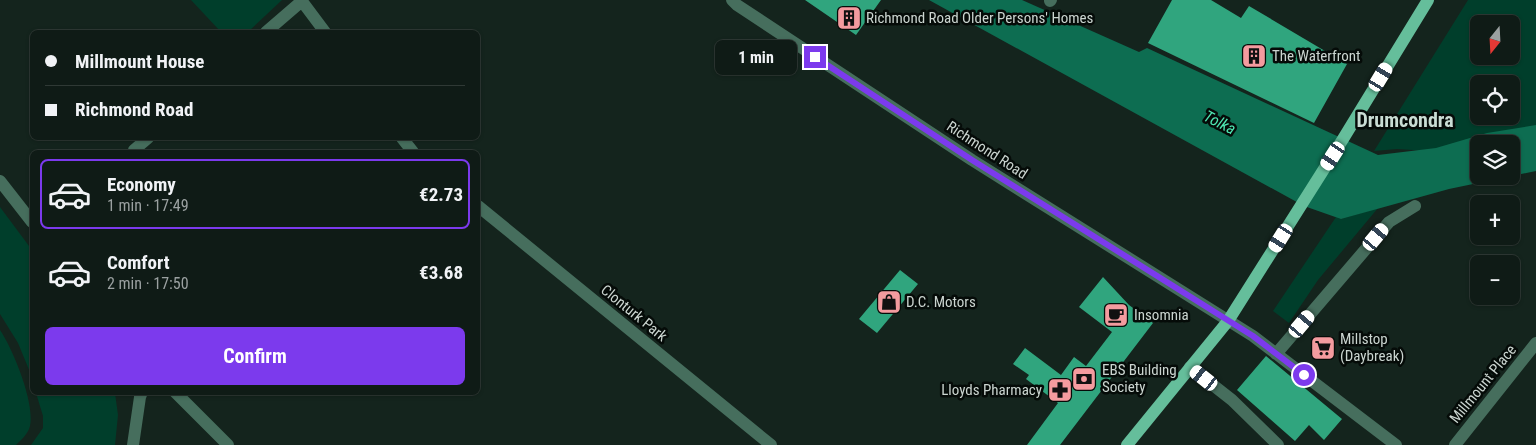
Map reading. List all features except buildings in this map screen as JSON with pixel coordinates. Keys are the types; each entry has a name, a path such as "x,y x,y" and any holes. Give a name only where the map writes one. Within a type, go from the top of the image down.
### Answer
{"main road":[{"path":"1127,445 1228,321 1344,139 1428,0"}],"street":[{"name":"Richmond Road","path":"732,0 972,160 1228,321 1276,354 1396,445"},
{"path":"268,30 301,1 323,30"},
{"path":"134,150 146,140"},
{"path":"404,140 411,150"},
{"path":"0,181 30,219"},
{"path":"1276,354 1389,222 1415,206"},
{"name":"Clonturk Park","path":"480,208 771,445"},
{"name":"Millmount Place","path":"1455,445 1536,343"},
{"path":"1190,368 1232,400 1278,445"},
{"path":"133,445 141,395"},
{"path":"178,395 228,445"}],"shaded area":[{"path":"191,0 282,0 250,30 219,30"},
{"path":"1468,0 1536,0 1536,128 1509,135 1470,135 1470,145 1444,152 1397,149 1374,151"},
{"path":"0,207 30,247 30,372 18,343 0,314"},
{"path":"1378,208 1318,280 1289,323 1273,311 1336,217 1341,219"},
{"path":"0,330 22,376 31,416 29,429 16,445 0,445"},
{"path":"37,395 115,395 118,415 115,445 31,445 43,428 43,416"}],"water":[{"name":"Tolka","path":"929,0 1022,0 1139,52 1147,48 1378,155 1436,148 1470,138 1470,185 1341,219 1304,206"},
{"path":"1536,125 1536,171 1520,174 1520,135 1480,135"}],"place":[{"name":"Richmond Road Older Persons' Homes","path":"849,18"},
{"name":"The Waterfront","path":"1254,56"},
{"name":"D.C. Motors","path":"889,302"},
{"name":"Insomnia","path":"1116,315"},
{"name":"Millstop (Daybreak)","path":"1323,348"},
{"name":"EBS Building Society","path":"1084,379"},
{"name":"Lloyds Pharmacy","path":"1060,390"}],"district":[{"name":"Drumcondra","path":"1405,120"}],"route":[{"path":"815,57 972,160 1253,336 1304,375"}]}
